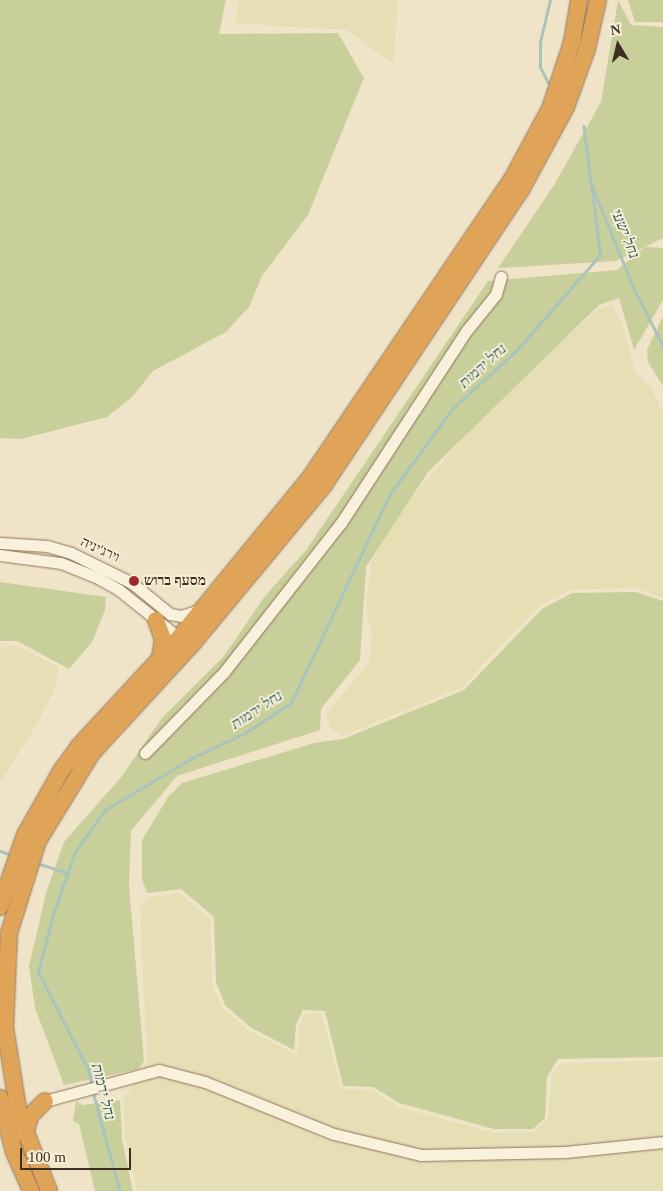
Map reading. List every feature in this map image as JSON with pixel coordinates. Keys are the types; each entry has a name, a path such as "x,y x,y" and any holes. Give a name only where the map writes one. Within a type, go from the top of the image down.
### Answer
{"highway":[{"path":"0,907 24,835 61,771 160,658 186,641 203,609 309,479 511,182 550,109 572,42 579,0"},
{"path":"49,1191 25,1135 13,1083 5,1028 5,966 16,902 38,841 92,753 186,641 324,485 540,161 575,84 598,0"},
{"path":"156,620 163,639 160,658"},
{"path":"13,1083 25,1096 45,1102"},
{"path":"0,1098 14,1152 31,1191"},
{"path":"25,1135 30,1116 45,1102"}],"street":[{"path":"145,753 224,672 336,531 496,294 501,277"},
{"name":"וירג'יניה","path":"0,543 47,546 71,552 132,583 170,614 181,616 203,609"},
{"name":"וירג'יניה","path":"0,555 61,563 94,576 186,641"},
{"path":"45,1102 159,1070 205,1082 334,1134 422,1155 565,1152 663,1142"}],"shaded area":[{"path":"239,0 398,0 393,64 347,30 235,23"},
{"path":"612,305 623,325 635,371 650,386 663,413 663,598 636,588 571,590 539,606 462,687 343,736 330,727 326,714 369,663 372,639 366,606 371,562 392,521 492,404 597,310"},
{"path":"14,645 59,667 54,691 37,724 0,783 0,649"},
{"path":"180,893 210,919 212,983 222,1007 248,1030 297,1055 299,1026 305,1013 322,1014 341,1089 372,1090 398,1107 494,1133 534,1132 548,1119 551,1078 560,1063 663,1061 663,1191 137,1191 125,1139 124,1099 147,1061 140,908 149,897"}],"green space":[{"path":"0,0 226,0 219,34 338,33 364,78 308,215 262,276 249,307 226,332 153,371 133,396 107,417 21,439 0,438"},
{"path":"618,0 631,25 663,27 663,238 616,261 498,268 554,185 601,102"},
{"path":"628,0 663,0 663,22 635,22"},
{"path":"645,247 663,248 663,300 634,350 619,298 599,305 428,472 366,567 360,660 321,709 320,730 177,776 131,831 129,885 144,1061 139,1069 64,1085 35,1008 29,966 46,893 64,842 122,776 162,718 224,656 265,596 306,550 488,281 617,270"},
{"path":"663,316 663,386 648,362 647,350"},
{"path":"0,582 106,597 105,610 92,642 69,669 17,641 0,641"},
{"path":"636,592 663,601 663,1057 558,1059 547,1077 545,1118 533,1129 494,1129 399,1103 373,1087 343,1086 325,1011 303,1010 296,1025 294,1050 250,1027 225,1005 216,982 214,917 181,889 147,893 142,879 142,840 168,797 182,783 314,743 343,739 464,690 542,609 572,593"},
{"path":"120,1100 122,1139 133,1191 95,1191 79,1124 73,1121 76,1101 83,1105"}],"waterway":[{"name":"נחל ישעי","path":"548,83 540,67 540,42 550,0"},
{"name":"נחל ישעי","path":"584,126 591,183 636,293 663,345"},
{"name":"נחל ירמות","path":"92,1086 88,1070 38,972 53,915 75,852 105,810 192,758 245,733 291,703 390,494 453,408 516,351 600,255 591,183"},
{"path":"0,851 9,854"},
{"path":"37,863 68,873"},
{"name":"נחל ירמות","path":"93,1091 120,1191"}],"place":[{"name":"מסעף ברוש","path":"134,581"}]}
